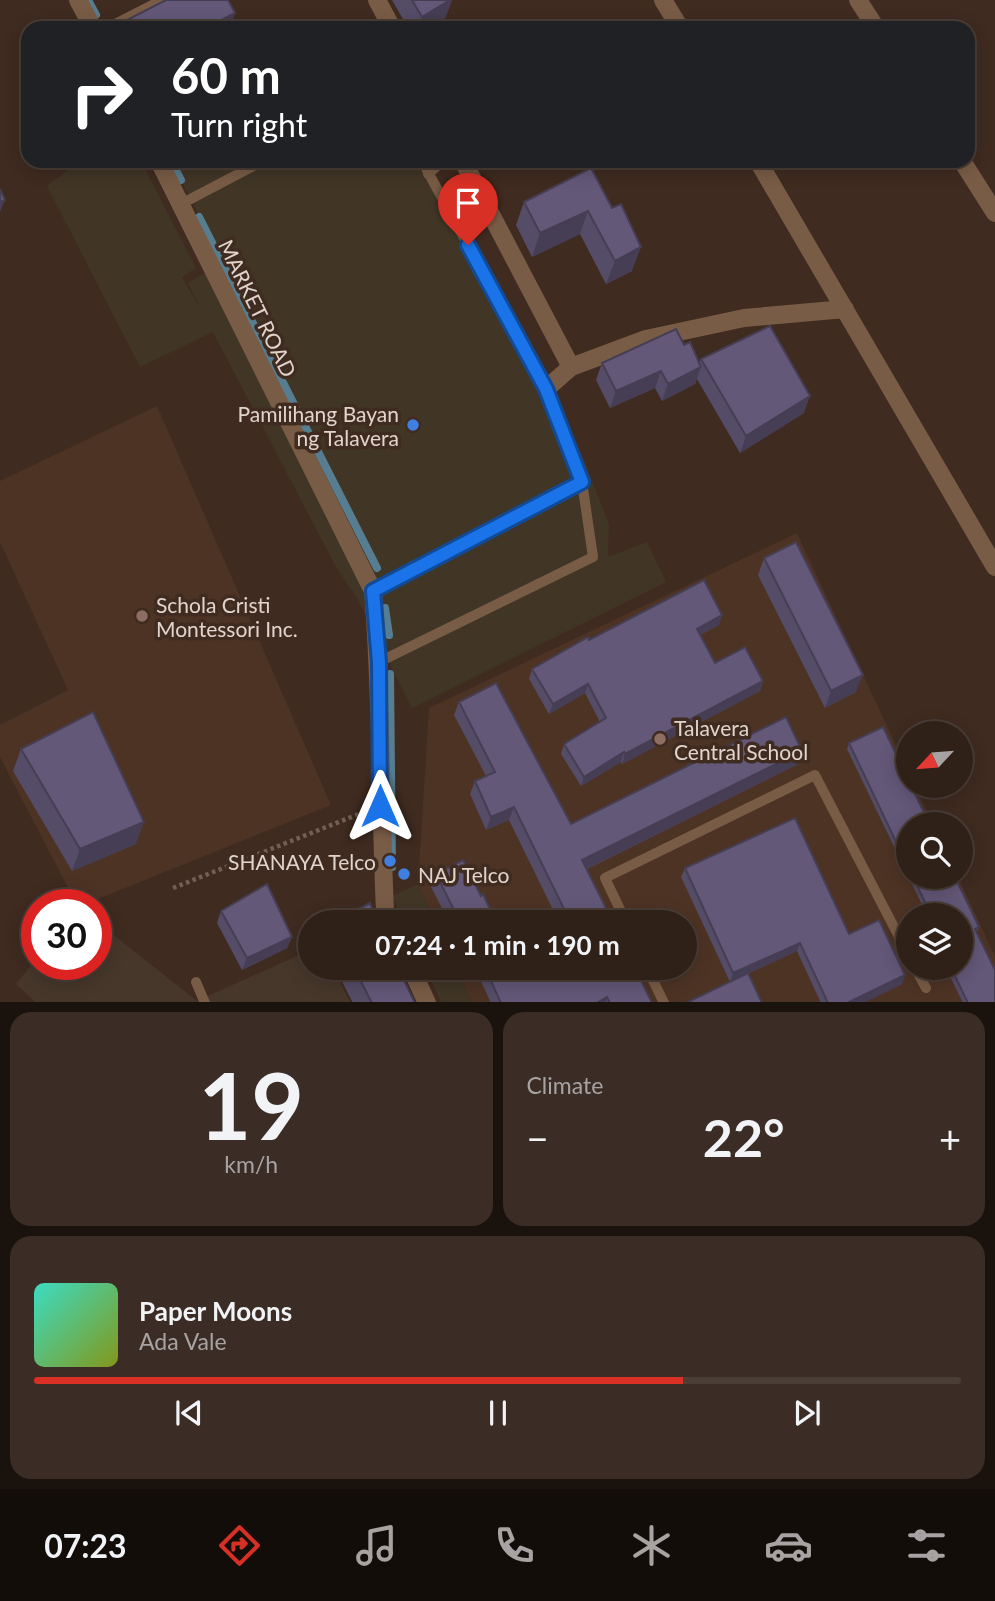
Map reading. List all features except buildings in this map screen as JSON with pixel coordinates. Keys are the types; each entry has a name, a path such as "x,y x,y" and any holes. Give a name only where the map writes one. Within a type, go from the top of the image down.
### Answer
{"street":[{"path":"78,0 89,21"},
{"path":"130,21 171,0"},
{"path":"377,0 388,21"},
{"path":"663,0 676,21"},
{"path":"858,0 872,21"},
{"name":"MARKET ROAD","path":"163,168 373,591 379,662 380,806 385,910"},
{"path":"467,168 571,367"},
{"path":"762,168 995,567"},
{"path":"966,168 995,213"},
{"path":"546,389 571,367 646,339 744,318 845,309"},
{"path":"416,980 427,1002"}],"lane":[{"path":"181,204 250,168"},
{"path":"379,662 593,557 582,482 546,389 425,168"},
{"path":"428,174 435,168"},
{"path":"373,591 582,482"},
{"path":"620,910 604,878 815,775 896,931"},
{"path":"653,980 664,1002"},
{"path":"922,980 926,988"},
{"path":"196,982 205,1002"}],"path":[{"path":"173,888 380,806"}],"shaded area":[{"name":"Pamilihang Bayan ng Talavera","path":"71,168 145,168 196,268 182,277 201,310 188,283 223,262 175,168 427,168 584,460 609,524 608,557 647,542 666,582 412,708 357,598 336,567 213,332 140,367 47,186"},
{"name":"Schola Cristi Montessori Inc.","path":"157,406 331,805 112,893 112,889 69,889 0,757 0,725 68,690 0,542 0,481"},
{"name":"Talavera Central School","path":"797,533 896,745 896,798 921,798 927,812 896,812 896,889 964,889 970,903 896,903 896,980 973,980 973,909 995,956 995,1002 472,1002 462,980 697,980 697,910 430,910 418,884 429,708"},
{"path":"418,884 430,910 398,910 392,896"},
{"path":"112,934 197,1001 298,955 298,980 339,980 350,1002 35,1002 16,984 21,978 21,980 112,980"},
{"path":"431,980 462,980 472,1002 441,1002"}],"waterway":[{"path":"88,0 96,15"},
{"path":"175,168 181,180"},
{"path":"199,217 377,568"},
{"path":"385,608 389,635"},
{"path":"390,674 392,867"}],"place":[{"name":"Pamilihang Bayan ng Talavera","path":"413,425"},
{"name":"Schola Cristi Montessori Inc.","path":"142,616"},
{"name":"Talavera Central School","path":"660,739"},
{"name":"SHANAYA Telco","path":"390,861"},
{"name":"NAJ Telco","path":"404,874"}],"route":[{"path":"380,806 379,662 373,591 582,482 546,389 468,245"}]}
